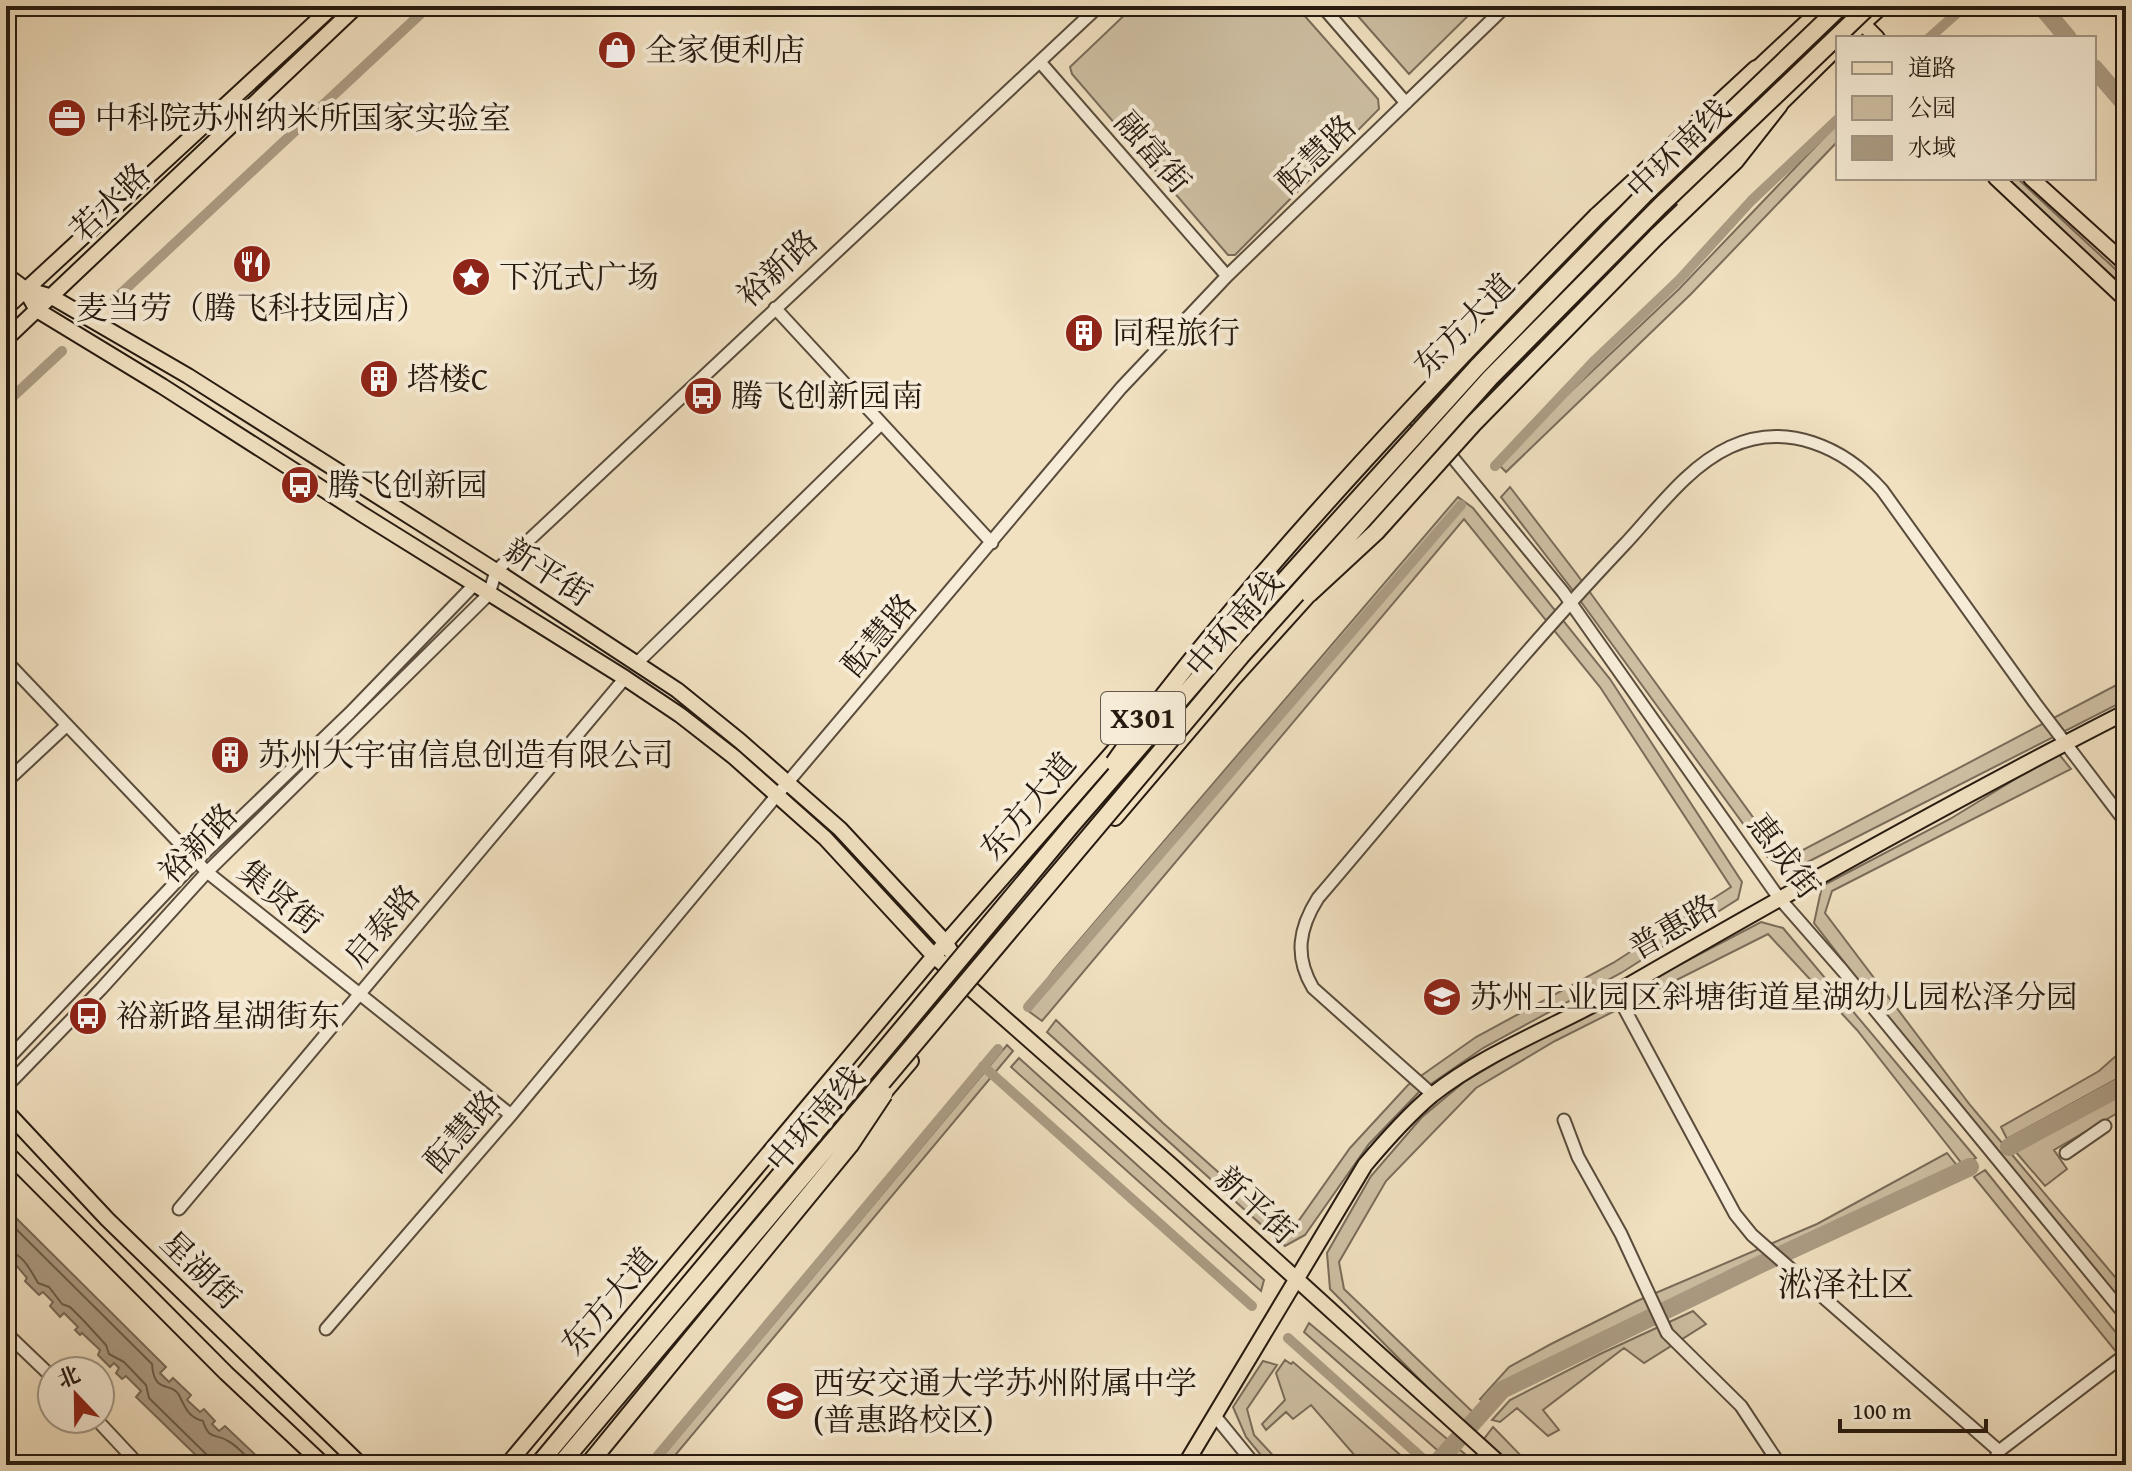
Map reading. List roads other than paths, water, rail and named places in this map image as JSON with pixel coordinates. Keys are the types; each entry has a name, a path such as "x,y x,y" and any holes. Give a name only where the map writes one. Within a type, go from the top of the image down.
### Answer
{"highway":[{"name":"中环南线","path":"538,1465 1071,826 1255,613 1477,367 1645,194 1843,6"},
{"name":"中环南线","path":"1838,36 1869,6"},
{"name":"中环南线","path":"560,1465 1241,656 1490,378 1649,216 1836,38"},
{"path":"1071,826 1151,709 1321,508 1417,401 1597,216 1756,69"},
{"path":"1241,656 1376,532 1473,424 1735,161 1779,105"},
{"path":"588,1465 850,1145 927,1031"}],"main road":[{"name":"若水路","path":"6,308 333,6"},
{"name":"若水路","path":"6,339 357,6"},
{"path":"1843,6 1875,36"},
{"path":"1849,36 1882,6"},
{"path":"1821,7 1845,36"},
{"name":"东方大道","path":"507,1465 1075,792 1417,414 1571,253 1821,7"},
{"name":"X301","path":"578,1465 971,987 1234,678 1445,445 1622,261 1836,49"},
{"path":"1998,180 2126,300"},
{"path":"2033,180 2126,264"},
{"name":"新平街","path":"6,275 25,289 52,297 188,376 677,690 840,829 946,943 971,987"},
{"name":"新平街","path":"25,289 37,310 625,678 691,723 825,838 934,956 1501,1465"},
{"name":"裕新路","path":"474,585 496,571"},
{"name":"普惠路","path":"1185,1465 1365,1165 1395,1129 1433,1095 1470,1069 1616,993 1779,898 2126,712"},
{"name":"星湖街","path":"6,1111 107,1219 361,1465"},
{"name":"星湖街","path":"6,1152 226,1373 324,1465"}],"street":[{"name":"裕新路","path":"6,1087 101,989 207,872 489,594 496,571 1099,6"},
{"path":"1322,6 1406,103"},
{"name":"酝慧路","path":"326,1329 511,1115 1121,388 1227,276 1506,6"},
{"name":"融富街","path":"1040,62 1227,276"},
{"path":"775,308 992,543"},
{"name":"惠成街","path":"1417,414 1570,602 1779,898 1853,983 2126,1316"},
{"path":"637,663 881,424"},
{"path":"1433,1095 1313,988 1303,967 1301,931 1318,898 1570,602 1706,461 1730,447 1765,437 1811,441 1846,457 1882,490 2126,823"},
{"name":"裕新路","path":"6,1061 196,861 350,713 474,585"},
{"name":"集贤街","path":"6,661 207,872 511,1115"},
{"name":"启泰路","path":"179,1209 625,678"},
{"path":"6,782 66,726"},
{"path":"1616,993 1735,1214 1746,1228 1999,1451"},
{"path":"1564,1120 1578,1157 1621,1234 1667,1333 1741,1406 1780,1465"},
{"path":"2066,1153 2105,1126"},
{"path":"6,1333 36,1362"},
{"path":"1992,1465 1999,1451 2126,1354"},
{"path":"1215,1416 1255,1465"},
{"path":"111,1435 139,1465"}],"water":[{"path":"6,1208 166,1367 160,1373 169,1382 173,1378 191,1395 187,1400 200,1412 204,1409 219,1431 225,1426 266,1465 206,1465 136,1397 141,1391 126,1376 122,1379 116,1373 119,1368 116,1355 98,1355 100,1350 75,1330 78,1327 64,1313 60,1317 50,1306 53,1302 43,1292 39,1295 25,1281 27,1278 10,1258 6,1262"}],"waterway":[{"path":"115,299 429,6"},
{"path":"1931,36 1965,6"},
{"path":"2041,6 2066,36"},
{"path":"2096,70 2126,105"},
{"path":"1495,466 1595,360 1680,279 1751,201 1836,121"},
{"path":"6,403 62,351"},
{"path":"1028,1007 1461,505"},
{"path":"650,1465 998,1049"},
{"path":"983,1066 1252,1306"},
{"path":"2009,1147 2126,1084"},
{"path":"1435,1465 1502,1390 1970,1167"},
{"path":"1288,1338 1430,1465"}],"place":[{"name":"全家便利店","path":"617,50"},
{"name":"中科院苏州纳米所国家实验室","path":"67,118"},
{"name":"麦当劳（腾飞科技园店）","path":"252,264"},
{"name":"下沉式广场","path":"471,277"},
{"name":"同程旅行","path":"1084,333"},
{"name":"塔楼C","path":"379,379"},
{"name":"腾飞创新园南","path":"703,396"},
{"name":"腾飞创新园","path":"300,485"},
{"name":"苏州大宇宙信息创造有限公司","path":"230,755"},
{"name":"苏州工业园区斜塘街道星湖幼儿园松泽分园","path":"1442,997"},
{"name":"裕新路星湖街东","path":"88,1016"},
{"name":"西安交通大学苏州附属中学 (普惠路校区)","path":"785,1401"}],"district":[{"name":"淞泽社区","path":"1846,1284"}]}
